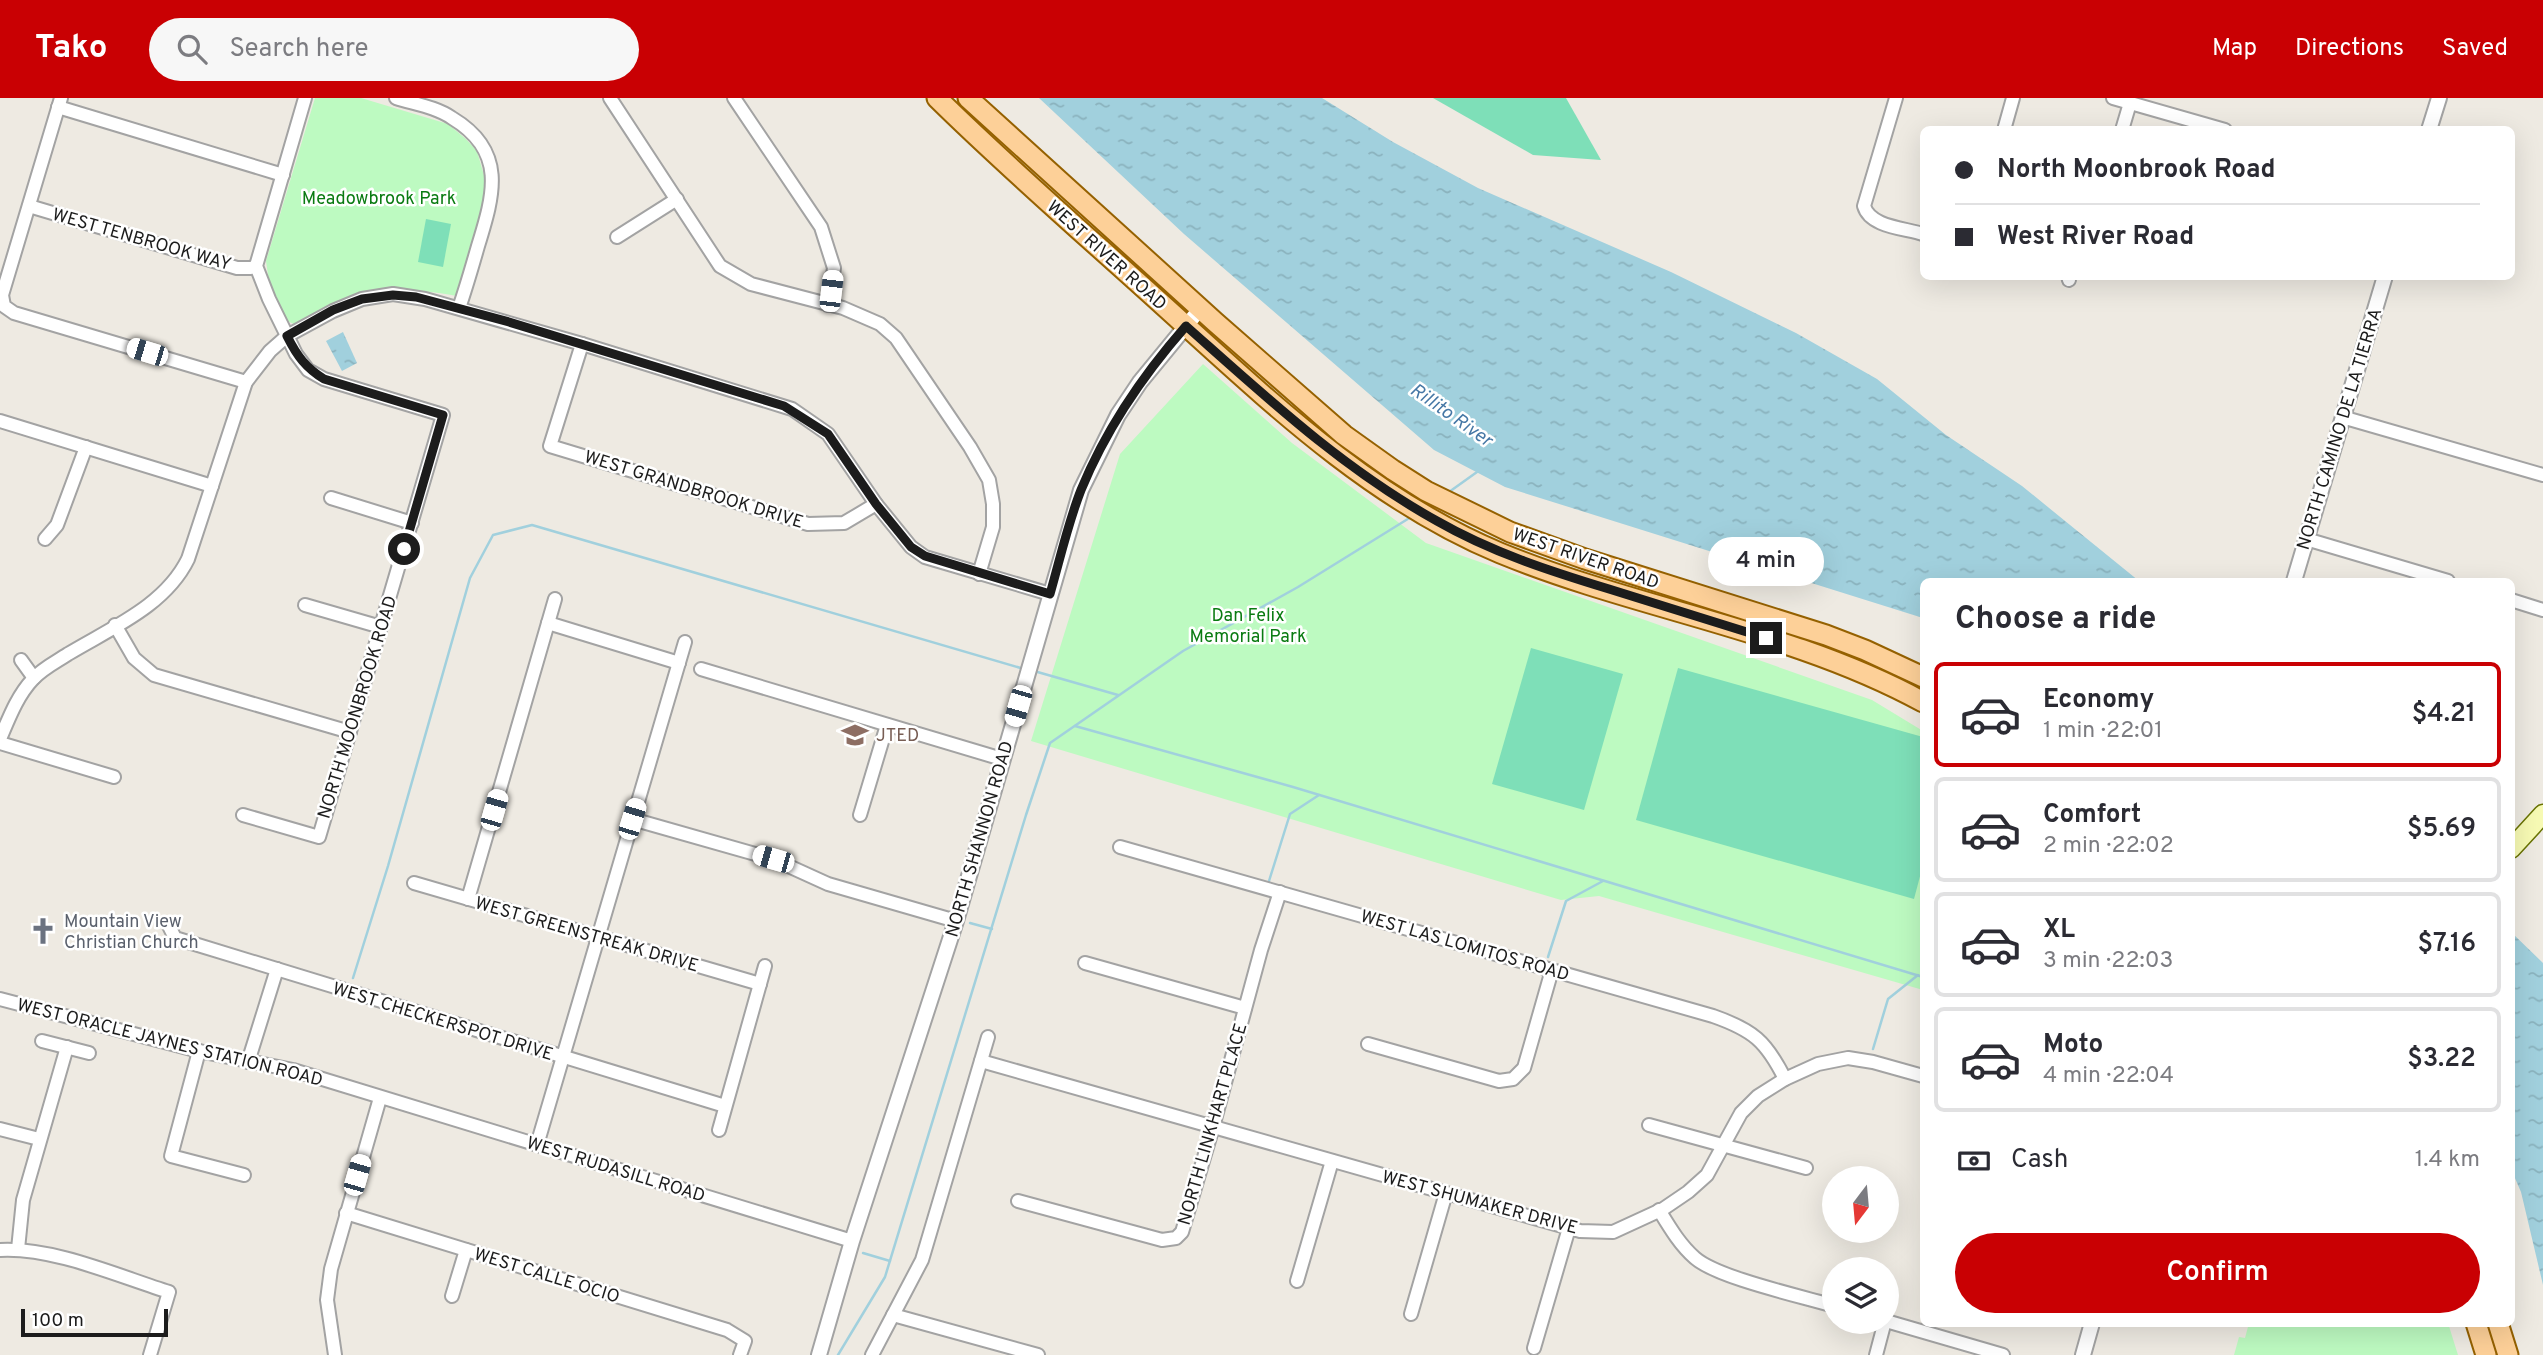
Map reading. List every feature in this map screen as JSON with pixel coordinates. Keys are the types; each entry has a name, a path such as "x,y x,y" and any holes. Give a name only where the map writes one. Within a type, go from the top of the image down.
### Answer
{"main road":[{"name":"WEST RIVER ROAD","path":"937,98 1186,326 1335,455 1407,504 1499,552 1552,572 1834,661 1920,697"},
{"name":"WEST RIVER ROAD","path":"968,98 1200,309 1344,435 1426,491 1510,533 1826,635 1920,676"},
{"path":"2515,845 2543,814"},
{"path":"2477,1327 2486,1355"},
{"path":"2499,1327 2508,1355"}],"street":[{"path":"287,336 256,266 304,98"},
{"path":"396,98 443,112 470,130 485,151 492,170 494,187 488,214 459,308"},
{"path":"610,98 720,266 751,284 828,304 880,324 896,338 970,447 989,480 993,527 979,574"},
{"path":"734,98 821,227 834,268 828,304"},
{"path":"1896,98 1863,216 1920,233"},
{"path":"2005,126 2013,98"},
{"path":"2113,98 2211,126"},
{"path":"2430,126 2438,98"},
{"path":"246,382 3,308 2,295 59,103 283,175"},
{"path":"2123,126 2130,103"},
{"path":"617,237 677,199"},
{"name":"WEST TENBROOK WAY","path":"29,206 236,268 256,266"},
{"name":"NORTH CAMINO DE LA TIERRA","path":"2295,578 2384,280"},
{"path":"114,777 0,741 16,703 34,678 156,599 179,575 188,559 246,382 270,351 287,336 333,310 362,299 405,296 459,308 792,409 828,434 876,504 911,547 925,556 1050,594"},
{"name":"NORTH SHANNON ROAD","path":"819,1355 852,1241 956,922 1081,490 1118,415 1140,382 1200,309"},
{"name":"NORTH MOONBROOK ROAD","path":"243,815 319,837 443,415 324,379 308,370 287,336"},
{"name":"WEST GRANDBROOK DRIVE","path":"582,344 550,446 808,524 844,523 876,504"},
{"path":"2342,417 2543,475"},
{"path":"0,421 212,486"},
{"path":"45,539 57,525 86,447"},
{"path":"331,498 412,523"},
{"path":"2306,539 2438,578"},
{"path":"468,899 555,599"},
{"path":"2515,601 2543,610"},
{"path":"305,605 381,627"},
{"path":"548,624 679,663"},
{"path":"115,625 134,658 154,675 350,732"},
{"path":"537,1145 685,642"},
{"path":"21,660 34,678"},
{"path":"701,669 1002,759"},
{"path":"860,815 887,725"},
{"path":"632,819 773,859 828,884 956,922"},
{"name":"WEST LAS LOMITOS ROAD","path":"1120,847 1743,1027 1764,1044 1785,1079"},
{"name":"WEST GREENSTREAK DRIVE","path":"414,883 760,984"},
{"name":"NORTH LINKHART PLACE","path":"1018,1201 1152,1238 1177,1242 1185,1224 1261,950 1280,892"},
{"name":"WEST CHECKERSPOT DRIVE","path":"169,926 175,938 725,1107"},
{"path":"1085,963 1245,1008"},
{"path":"719,1129 765,966"},
{"path":"248,1062 276,969"},
{"path":"1368,1044 1499,1081 1518,1081 1552,970"},
{"name":"WEST ORACLE JAYNES STATION ROAD","path":"0,999 199,1051 293,1070 380,1098"},
{"path":"873,1355 922,1260 988,1037"},
{"path":"42,1041 89,1053"},
{"path":"18,1249 23,1200 66,1047"},
{"path":"199,1051 172,1156 244,1175"},
{"name":"WEST SHUMAKER DRIVE","path":"981,1060 1580,1231 1613,1232 1660,1210 1688,1192 1707,1175 1721,1145 1741,1113 1758,1096 1785,1079 1818,1064 1848,1058 1920,1075"},
{"path":"335,1355 327,1300 331,1269 380,1098"},
{"name":"WEST RUDASILL ROAD","path":"380,1098 852,1241"},
{"path":"1649,1125 1806,1168"},
{"path":"0,1129 39,1139"},
{"path":"1297,1281 1332,1161"},
{"path":"1411,1314 1446,1193"},
{"path":"1660,1210 1678,1241 1697,1260 1722,1272 1822,1302"},
{"name":"WEST CALLE OCIO","path":"346,1213 727,1330 745,1341 740,1355"},
{"path":"1534,1348 1569,1228"},
{"path":"0,1250 18,1249 45,1253 169,1292 150,1355"},
{"path":"452,1296 466,1250"},
{"path":"894,1315 1038,1355"},
{"path":"1899,1325 2003,1355"},
{"path":"2083,1355 2091,1327"},
{"path":"1876,1355 1882,1334"}],"green space":[{"name":"Meadowbrook Park","path":"315,98 361,98 448,124 477,151 487,186 485,205 457,296 411,290 374,292 337,303 296,325 285,320 270,289 266,261"},
{"path":"1433,98 1566,98 1601,160 1533,155"},
{"path":"426,219 451,224 443,267 418,262"},
{"name":"Dan Felix Memorial Park","path":"1203,364 1292,443 1426,543 1872,700 1920,729 1920,989 1599,896 1561,900 1031,741 1120,454"},
{"path":"1531,648 1623,674 1584,810 1492,784"},
{"path":"1678,668 1920,736 1920,876 1914,899 1636,820"},
{"path":"2248,1327 2449,1327 2458,1355 2234,1355 2239,1337 2245,1338"}],"water":[{"name":"Rillito River","path":"1039,98 1322,98 1393,142 1478,188 1671,272 1796,333 1877,379 1946,435 2022,486 2135,578 1920,578 1920,617 1505,487 1434,450 1184,234"},
{"path":"343,332 357,363 342,371 326,341"},
{"path":"2515,936 2543,963 2543,1285 2521,1192 2515,1178"}],"waterway":[{"path":"1449,492 1477,472"},
{"path":"838,1355 885,1277 1050,743 1183,651 1298,587 1411,517"},
{"path":"353,978 388,866 470,578 493,535 532,525 1024,669"},
{"path":"1034,671 1118,695"},
{"path":"1075,726 1293,787 1920,976"},
{"path":"1269,881 1290,814 1319,795"},
{"path":"1548,957 1566,901 1603,881"},
{"path":"970,923 992,929"},
{"path":"1873,1049 1888,999 1918,975"},
{"path":"863,1253 890,1261"}],"place":[{"name":"JTED","path":"855,735"},
{"name":"Mountain View Christian Church","path":"43,931"}],"route":[{"path":"404,549 443,415 324,379 308,370 287,336 333,310 362,299 393,295 425,299 792,409 828,434 876,504 911,547 925,556 1050,594 1081,490 1118,415 1140,382 1186,326 1335,455 1383,489 1438,522 1499,552 1552,572 1766,638"}]}
